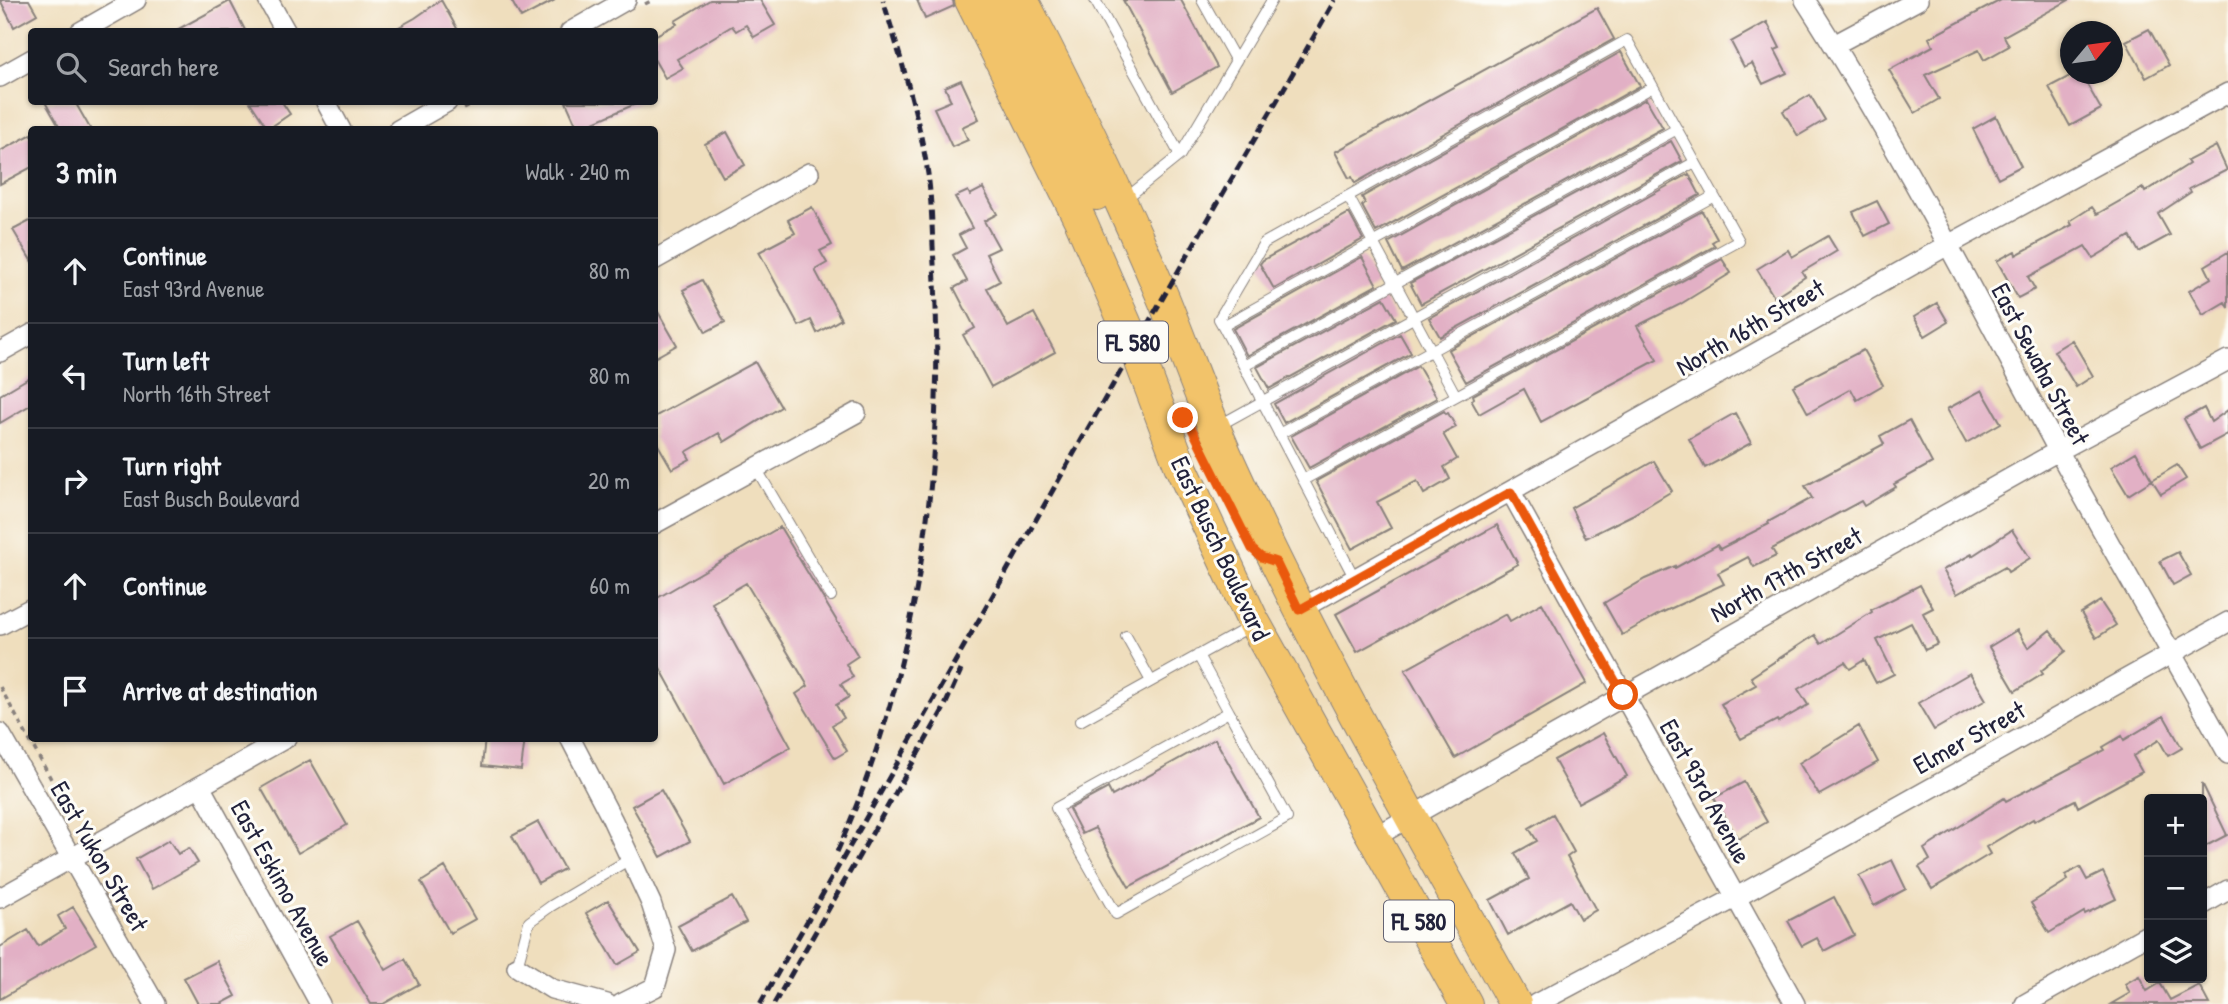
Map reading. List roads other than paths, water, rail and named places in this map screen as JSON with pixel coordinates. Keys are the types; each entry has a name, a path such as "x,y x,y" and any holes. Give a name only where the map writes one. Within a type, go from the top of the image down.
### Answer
{"main road":[{"name":"East Busch Boulevard","path":"971,0 1081,222 1135,346 1180,465 1255,624 1465,1004"},
{"path":"995,0 1092,189 1102,200 1121,203"},
{"name":"East Busch Boulevard","path":"1022,0 1072,97 1121,203 1163,299 1214,428 1299,610 1515,1004"},
{"path":"1162,419 1183,418 1188,421 1252,549 1261,557 1276,562"}],"street":[{"path":"87,28 136,0"},
{"path":"268,0 284,28"},
{"path":"577,28 626,0"},
{"name":"East Sewaha Street","path":"1805,0 1834,45 1948,245 2058,451 2228,754"},
{"path":"1834,45 1918,0"},
{"path":"0,77 28,61"},
{"name":"North 16th Street","path":"1299,610 1948,245 2228,93"},
{"path":"328,105 339,126"},
{"path":"405,126 442,105"},
{"path":"658,258 808,173"},
{"path":"0,352 28,336"},
{"name":"North 17th Street","path":"1373,838 2058,451 2228,360"},
{"path":"658,522 856,413"},
{"name":"East 93rd Avenue","path":"1511,492 1795,1004"},
{"path":"0,625 28,610"},
{"name":"Elmer Street","path":"1536,1004 1735,898 2228,622"},
{"name":"East Yukon Street","path":"0,733 155,1004"},
{"path":"0,898 279,742"},
{"path":"572,742 651,903 666,950 655,987 621,1004"},
{"name":"East Eskimo Avenue","path":"201,788 320,1004"},
{"path":"2207,902 2228,890"},
{"path":"2025,1004 2144,937"},
{"path":"517,967 552,989 607,1004"}],"lane":[{"path":"1095,0 1180,155"},
{"path":"1202,0 1236,61"},
{"path":"1121,203 1180,155 1272,0"},
{"path":"1303,480 1740,241 1627,40 1264,243 1219,319 1244,366 1279,434 1303,480 1355,579"},
{"path":"1223,326 1653,87"},
{"path":"1244,366 1677,129"},
{"path":"1214,428 1695,162"},
{"path":"1348,196 1456,396"},
{"path":"1279,434 1714,196"},
{"path":"756,468 831,596"},
{"path":"1080,721 1255,624"},
{"path":"1126,636 1151,681"},
{"path":"1198,655 1287,818 1116,914 1056,808 1229,712"},
{"path":"517,967 529,922 630,859"}],"railway":[{"path":"837,852 865,782 907,638 921,564 935,414 937,339 928,174 914,108 883,0"},
{"path":"760,1004 1335,0"},
{"path":"774,1004 943,710 961,670"}]}
